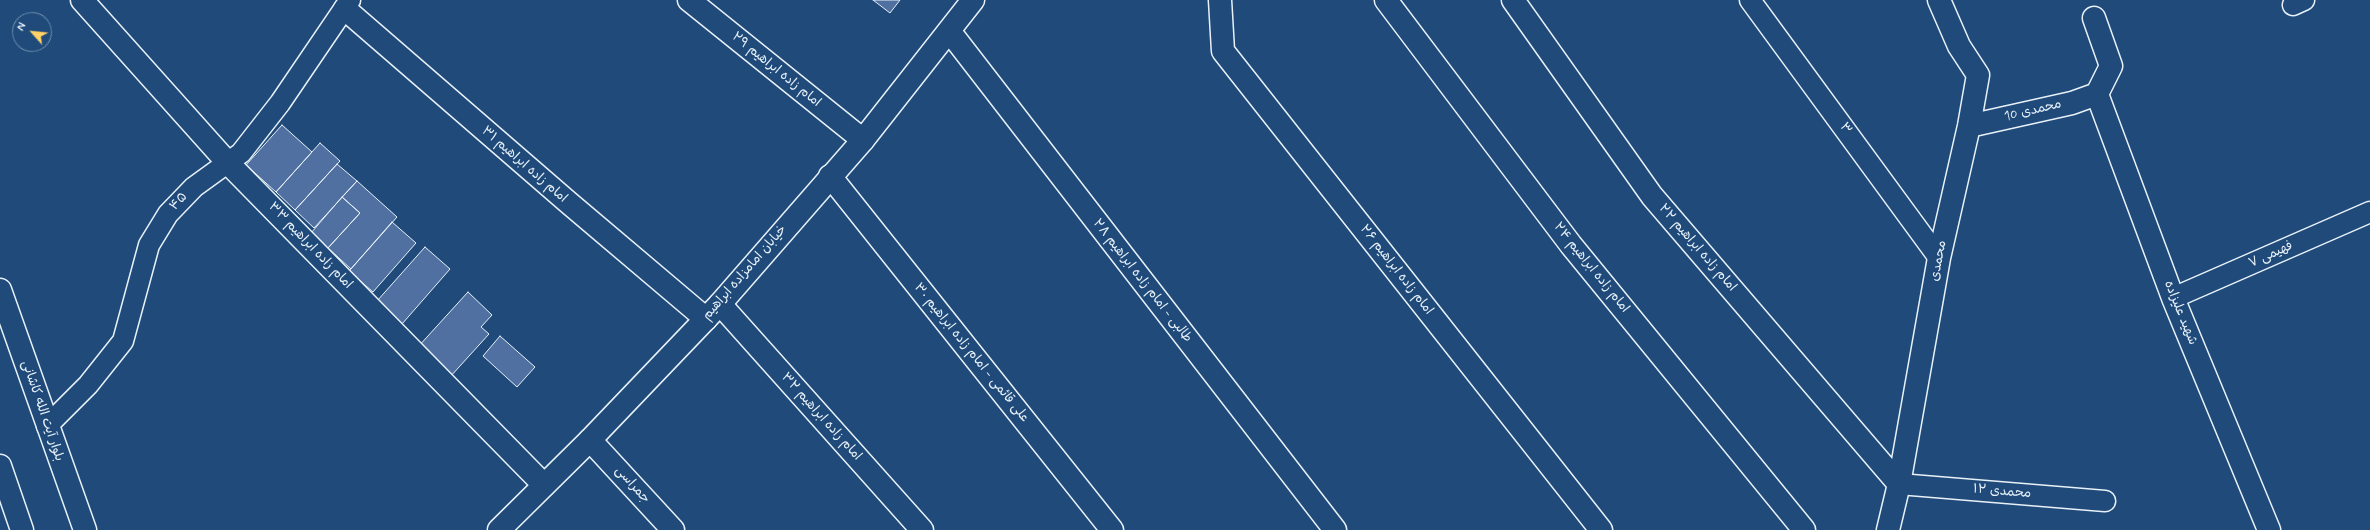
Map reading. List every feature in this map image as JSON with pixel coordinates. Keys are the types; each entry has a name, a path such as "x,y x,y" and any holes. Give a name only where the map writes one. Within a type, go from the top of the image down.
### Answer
{"street":[{"name":"امام زاده ابراهیم ۳۳","path":"82,0 228,162 544,485"},
{"name":"امام زاده ابراهیم ۲۹","path":"689,0 863,140"},
{"name":"خیابان امامزاده ابراهیم","path":"499,530 590,440 713,311 863,140 950,32 973,0"},
{"name":"امام زاده ابراهیم ۲۶","path":"1220,0 1223,51 1601,530"},
{"name":"امام زاده ابراهیم ۲۴","path":"1386,0 1571,245 1804,530"},
{"name":"امام زاده ابراهیم ۲۲","path":"1513,0 1652,196 1899,484"},
{"name":"محمدی","path":"1888,530 1899,484 1939,258 1969,126 1978,75 1959,46 1939,0"},
{"name":"امام زاده ابراهیم ۳۱","path":"347,4 569,203 713,311"},
{"path":"2094,18 2111,66 2097,94"},
{"name":"طالبی - امام زاده ابراهیم ۲۸","path":"950,32 1335,530"},
{"name":"محمدی 10","path":"1969,126 2072,102 2097,94"},
{"name":"شهید علیزاده","path":"2097,94 2173,298 2268,530"},
{"name":"علی قائمی - امام زاده ابراهیم ۳۰","path":"830,176 1112,530"},
{"name":"بلوار آیت الله کاشانی","path":"0,290 85,530"},
{"name":"امام زاده ابراهیم ۳۲","path":"713,311 922,530"},
{"name":"جمراسی","path":"590,440 673,530"},
{"path":"0,466 22,530"}],"lane":[{"name":"۳","path":"1750,0 1939,258"},
{"name":"۴۵","path":"47,426 88,386 124,341 149,245 168,214 194,186 241,153 280,103 347,4"},
{"name":"فهیمی ۷","path":"2173,298 2370,212"},
{"name":"محمدی ۱۲","path":"1899,484 2105,501"}],"building":[{"path":"873,0 900,0 890,13"},
{"path":"282,125 312,152 276,192 246,165"},
{"path":"320,143 340,161 295,210 276,192"},
{"path":"337,164 357,181 314,228 295,210"},
{"path":"357,181 397,217 351,269 328,248 360,213 342,197"},
{"path":"342,197 360,213 328,248 311,233"},
{"path":"392,222 416,243 373,292 349,271"},
{"path":"425,247 450,269 402,324 377,301"},
{"path":"468,292 492,315 481,327 489,334 450,377 417,348"},
{"path":"500,336 535,367 517,387 483,356"}]}
